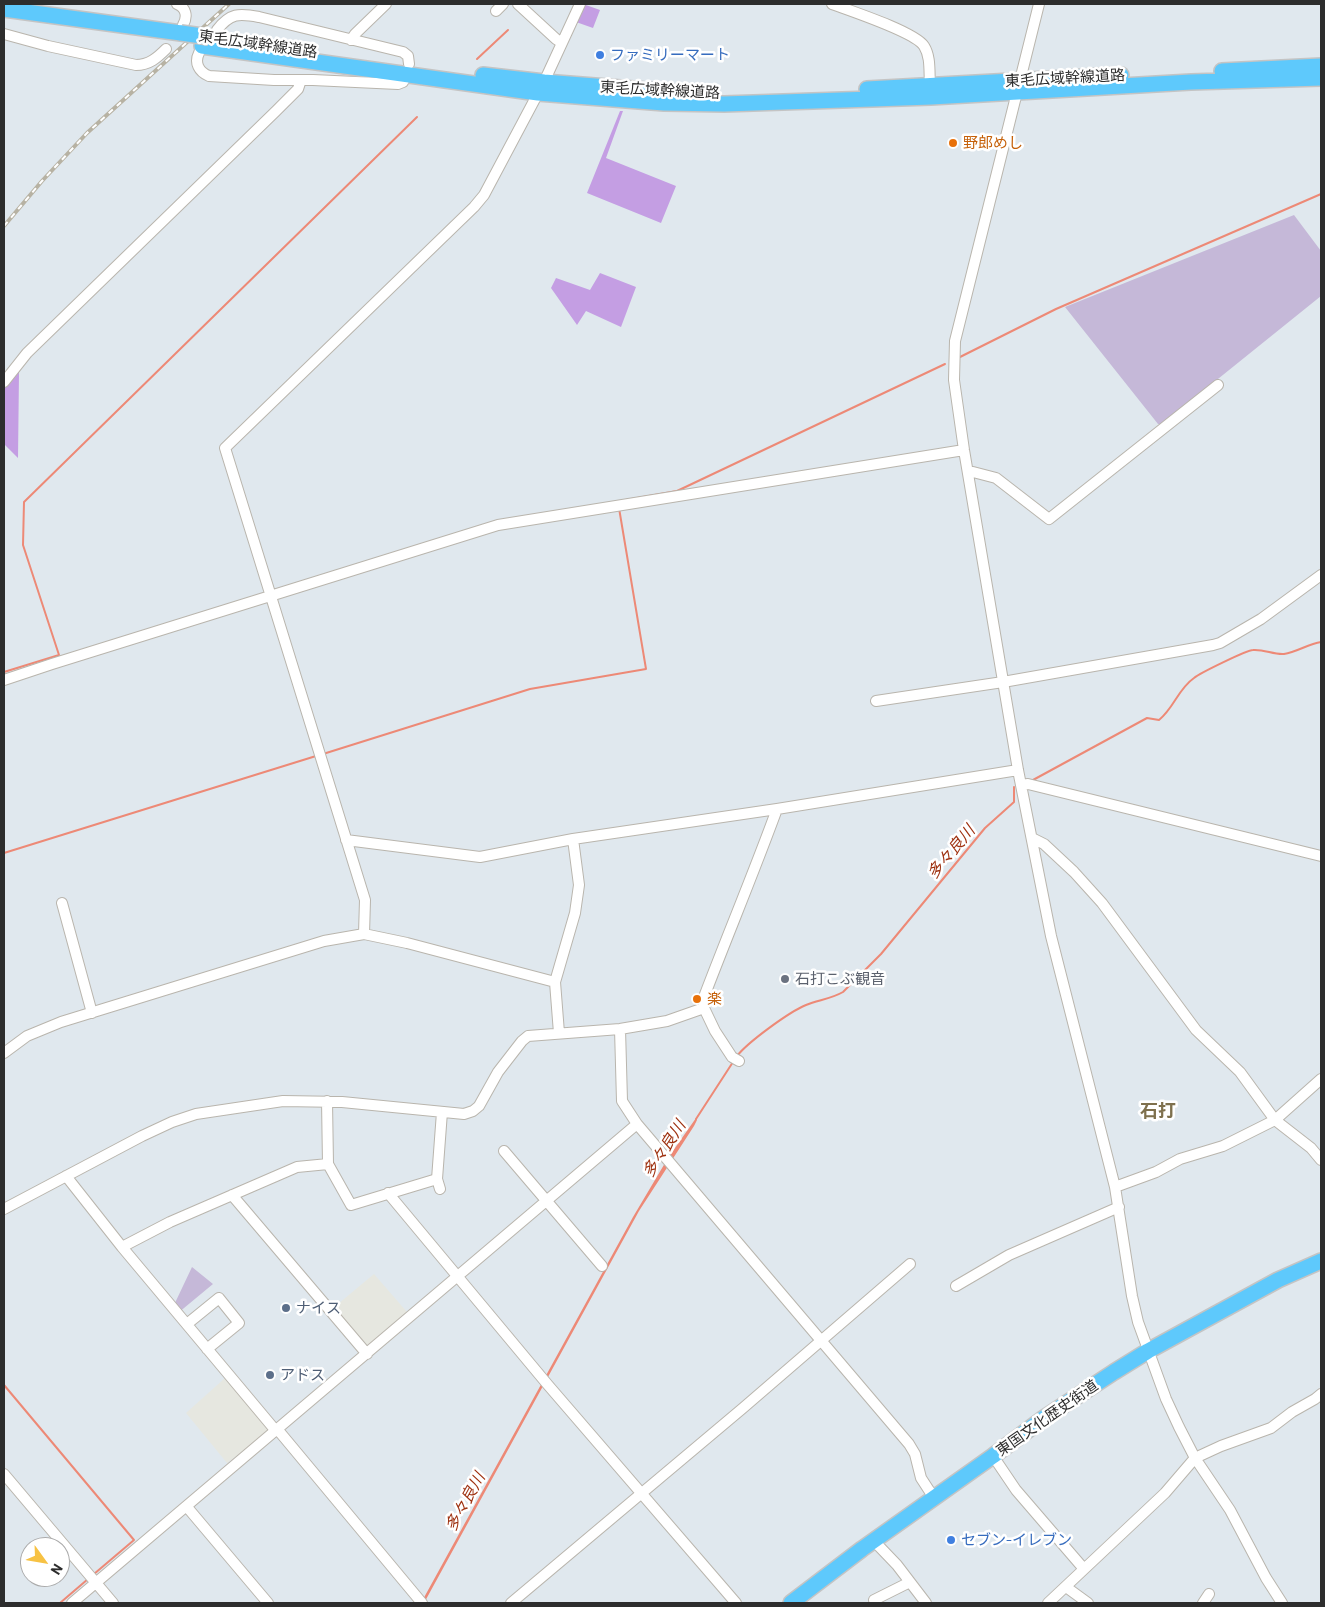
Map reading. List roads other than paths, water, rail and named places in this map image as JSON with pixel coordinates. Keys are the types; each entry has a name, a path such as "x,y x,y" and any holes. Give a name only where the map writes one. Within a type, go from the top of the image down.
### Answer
{"highway":[{"name":"東毛広域幹線道路","path":"4,9 176,37"},
{"name":"東毛広域幹線道路","path":"4,19 207,41 541,87 620,100 724,104 931,97 1018,86 1321,66"},
{"name":"東毛広域幹線道路","path":"541,87 704,94 786,93 930,85 1018,86 1321,78"},
{"name":"東国文化歴史街道","path":"797,1601 874,1541 1044,1418 1148,1351 1278,1280 1321,1261"}],"street":[{"path":"4,34 48,46 136,65 144,64 152,61 176,37 186,20 185,12 178,4"},
{"path":"351,40 386,4"},
{"path":"518,4 562,43"},
{"path":"364,934 365,900 225,448 474,207 484,195 541,87 578,4"},
{"path":"832,4 917,39 925,48 928,58 930,85"},
{"path":"1040,4 954,341 954,380 964,450 1018,770 1051,936 1115,1187 1132,1296 1138,1322 1166,1399 1195,1458 1230,1510 1266,1578 1282,1603"},
{"path":"245,14 351,40 403,52 408,56 408,69 403,82 398,84 209,76 201,72 197,60 207,41 226,19 245,14"},
{"path":"4,382 26,353 287,100 298,89 301,80"},
{"path":"968,473 973,472 996,478 1049,519 1218,385"},
{"path":"4,680 498,526 964,450"},
{"path":"876,701 1003,682 1199,648 1220,642 1260,619 1321,575"},
{"path":"346,840 480,857 573,839 777,809 1018,770"},
{"path":"1021,785 1028,784 1321,856"},
{"path":"739,1061 727,1051 715,1031 704,1008 704,997 777,809"},
{"path":"1032,838 1044,844 1074,872 1102,903 1196,1030 1240,1072 1275,1120 1311,1148 1321,1160"},
{"path":"559,1033 555,982 575,913 579,885 573,839"},
{"path":"62,903 92,1012"},
{"path":"4,1053 28,1036 61,1022 324,941 364,934 407,943 555,982"},
{"path":"4,1209 150,1132 196,1114 283,1100 327,1101 464,1114 473,1111 479,1106 498,1072 528,1036 534,1034 620,1029 667,1021 704,1008"},
{"path":"620,1029 622,1101 637,1124 909,1444 915,1454 921,1478 934,1498"},
{"path":"1115,1187 1156,1172 1180,1159 1223,1146 1275,1120 1321,1079"},
{"path":"327,1101 328,1164 351,1205 388,1193 439,1184 442,1112"},
{"path":"72,1603 637,1124"},
{"path":"504,1151 548,1200 602,1266"},
{"path":"122,1247 170,1222 297,1167 328,1164"},
{"path":"66,1176 207,1349 278,1430 422,1603"},
{"path":"388,1193 548,1385 736,1603"},
{"path":"232,1195 366,1354"},
{"path":"956,1286 1009,1255 1119,1207"},
{"path":"511,1603 910,1264"},
{"path":"187,1324 219,1298 239,1323 207,1349"},
{"path":"1048,1603 1165,1493 1195,1458 1221,1446 1271,1428 1321,1394"},
{"path":"993,1456 1016,1490 1084,1569"},
{"path":"4,1474 113,1603"},
{"path":"187,1507 268,1603"},
{"path":"874,1541 897,1565 926,1603"},
{"path":"876,1603 874,1600 910,1582"},
{"path":"1066,1587 1088,1603"},
{"path":"1203,1603 1209,1594"}],"waterway":[{"path":"477,59 508,30"},
{"path":"4,672 59,655 23,545 24,502 417,117"},
{"path":"960,357 1056,309 1321,194"},
{"path":"620,501 677,491 945,364"},
{"path":"323,754 530,689 646,669 619,508"},
{"path":"1033,780 1147,718 1159,720 1169,710 1189,682 1198,675 1224,662 1253,650 1284,654 1321,642"},
{"path":"4,853 316,756"},
{"name":"多々良川","path":"737,1056 759,1036 790,1014 806,1005 843,992 881,954 985,828 1014,802 1014,787"},
{"name":"多々良川","path":"696,1119 733,1062"},
{"path":"4,1385 134,1540 94,1574"},
{"path":"60,1603 88,1579"}],"railway":[{"path":"4,226 42,181 87,133 229,4"}],"place":[{"name":"ファミリーマート","path":"600,55"},
{"name":"野郎めし","path":"953,143"},
{"name":"石打こぶ観音","path":"785,979"},
{"name":"楽","path":"697,999"},
{"name":"ナイス","path":"286,1308"},
{"name":"アドス","path":"270,1375"},
{"name":"セブン-イレブン","path":"951,1540"}],"district":[{"name":"石打","path":"1158,1111"}]}
